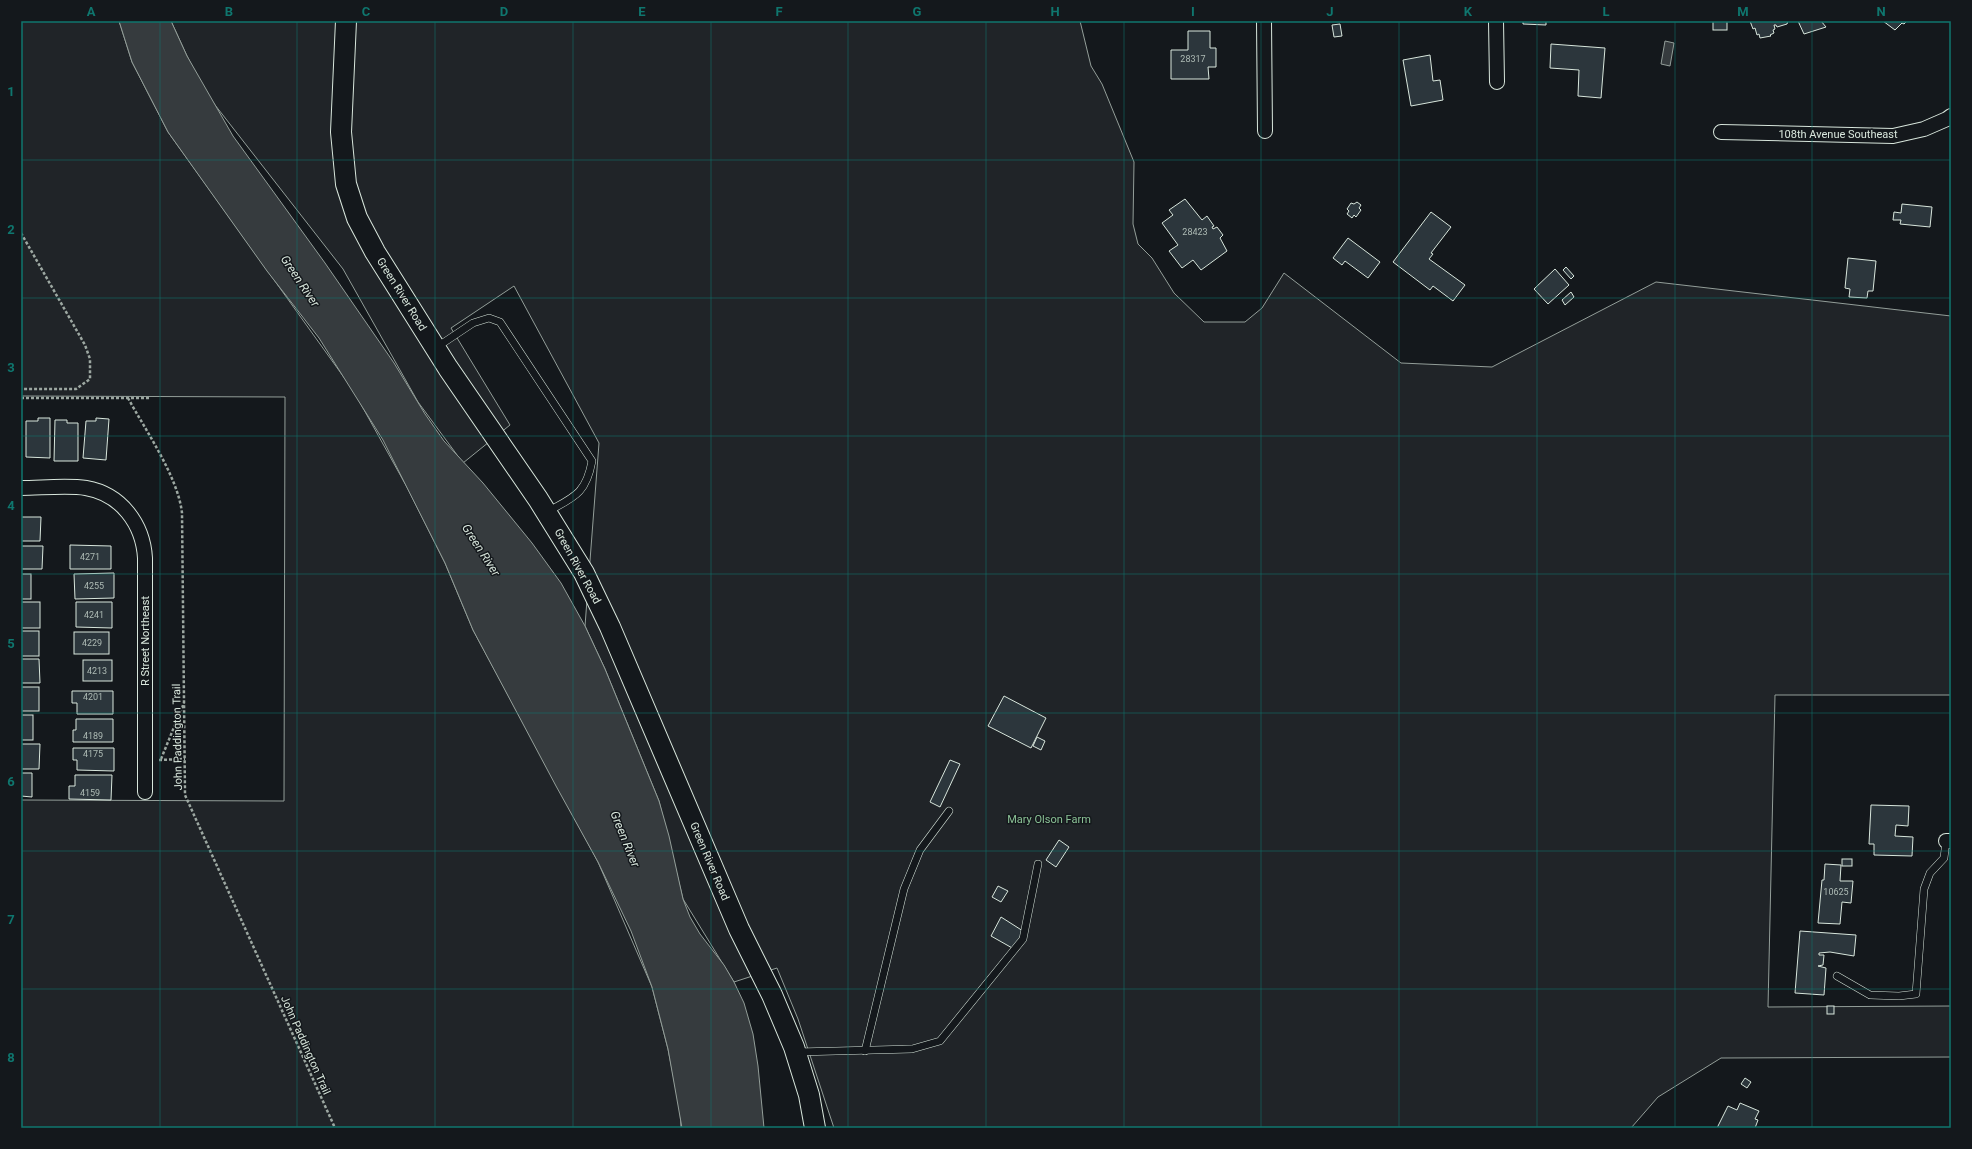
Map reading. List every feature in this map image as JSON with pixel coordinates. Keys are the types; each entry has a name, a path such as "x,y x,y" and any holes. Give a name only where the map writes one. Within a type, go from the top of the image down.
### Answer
{"street":[{"name":"Green River Road","path":"346,21 341,132 343,164 351,202 375,252 435,348 547,512 584,573 610,627 739,929 772,995 796,1052 809,1094 815,1128"},
{"path":"1264,21 1265,131"},
{"path":"1496,21 1497,82"},
{"name":"108th Avenue Southeast","path":"1721,132 1893,136 1924,129 1948,119 1951,116"},
{"name":"R Street Northeast","path":"21,488 86,488 115,501 130,514 139,527 144,546 144,792"}],"lane":[{"path":"435,348 474,323 489,318 500,322 592,461 590,476 579,493 547,512"},
{"path":"865,1050 904,889 920,850 949,811"},
{"path":"1837,976 1870,995 1899,996 1916,994 1924,889 1930,873 1944,858 1948,841"},
{"path":"796,1052 912,1050 940,1042 1023,939 1038,864"}],"path":[{"path":"21,233 85,345 90,359 90,379 76,389 21,389"},
{"path":"21,398 151,398"},
{"name":"John Paddington Trail","path":"128,398 170,475 181,500 185,795 335,1128"},
{"path":"161,760 184,701"},
{"path":"145,760 185,760"}],"green space":[{"path":"21,21 119,21 132,62 168,132 353,390 408,489 445,563 473,630 598,862 652,987 668,1049 680,1110 681,1128 21,1128 21,800 284,801 285,397 21,396"},
{"name":"Mary Olson Farm","path":"171,21 1080,21 1091,66 1102,84 1134,162 1133,224 1138,244 1152,258 1174,293 1204,322 1245,322 1262,308 1284,273 1401,363 1492,367 1656,282 1951,316 1951,695 1775,695 1768,1007 1951,1006 1951,1057 1721,1058 1658,1097 1631,1128 834,1128 798,1019 777,968 734,982 683,899 659,801 605,669 585,626 599,443 514,286 451,328 510,425 463,463 418,402 343,269 208,96"}],"water":[{"name":"Green River","path":"119,21 171,21 187,56 233,136 325,263 394,363 425,414 444,441 483,483 532,543 561,583 585,626 605,669 659,801 669,836 683,899 690,917 700,934 724,965 744,1003 753,1034 758,1066 764,1128 682,1128 668,1049 652,987 631,931 598,862 473,630 445,563 383,440 319,338 267,271 168,132 132,62"},
{"path":"1665,41 1674,43 1670,66 1661,64"}],"building":[{"path":"1523,21 1546,21 1546,25 1523,24"},
{"path":"1713,21 1727,21 1727,30 1713,30"},
{"path":"1750,21 1788,21 1787,24 1777,27 1774,25 1774,33 1770,35 1771,36 1760,38 1759,34 1757,35 1755,28 1753,29"},
{"path":"1798,21 1821,21 1826,27 1804,34"},
{"path":"1883,21 1907,21 1904,24 1902,23 1895,30"},
{"path":"1340,24 1342,36 1334,37 1332,25"},
{"path":"1188,31 1210,31 1210,48 1216,48 1216,67 1208,67 1209,79 1171,79 1171,50 1188,50"},
{"path":"1551,44 1605,48 1601,98 1578,96 1579,70 1550,68"},
{"path":"1430,55 1433,81 1440,80 1443,100 1411,106 1403,60"},
{"path":"1185,199 1202,220 1207,216 1214,226 1212,227 1213,229 1217,227 1223,235 1220,238 1227,251 1201,270 1193,260 1182,268 1169,251 1178,245 1162,223 1173,215 1169,210"},
{"path":"1357,202 1361,205 1359,208 1361,210 1356,217 1354,215 1352,218 1347,214 1349,211 1347,209 1351,203 1354,204"},
{"path":"1902,204 1932,207 1930,227 1900,224 1901,220 1893,220 1894,212 1901,213"},
{"path":"1431,212 1451,227 1431,253 1433,254 1429,259 1465,285 1453,301 1433,286 1430,290 1393,262"},
{"path":"1348,238 1380,262 1368,278 1345,261 1342,265 1333,258"},
{"path":"1848,258 1876,261 1873,291 1868,291 1867,298 1849,297 1850,289 1845,288"},
{"path":"1566,267 1574,276 1571,279 1563,270"},
{"path":"1555,269 1569,285 1548,304 1534,289"},
{"path":"1571,292 1574,297 1565,305 1562,300"},
{"path":"38,418 50,418 50,458 26,457 26,421 38,421"},
{"path":"96,418 109,419 106,460 83,458 86,421 96,421"},
{"path":"55,420 67,420 67,423 78,423 78,461 54,461"},
{"path":"21,517 41,517 40,541 21,541"},
{"path":"70,545 111,546 111,569 70,569"},
{"path":"21,546 43,546 42,569 21,569"},
{"path":"114,573 114,598 75,599 74,574"},
{"path":"21,574 31,574 31,599 21,599"},
{"path":"21,602 40,602 40,628 21,628"},
{"path":"76,602 112,602 112,628 76,627"},
{"path":"21,631 39,631 39,656 21,656"},
{"path":"74,632 109,632 109,654 74,654"},
{"path":"21,659 39,659 40,683 21,683"},
{"path":"83,660 112,660 112,681 83,681"},
{"path":"21,687 39,687 39,711 21,711"},
{"path":"72,691 113,691 113,714 77,714 77,703 72,703"},
{"path":"1004,696 1046,718 1031,748 988,726"},
{"path":"21,715 33,715 33,740 21,740"},
{"path":"76,719 113,719 113,742 73,742 73,730 76,730"},
{"path":"1037,737 1045,741 1041,750 1033,746"},
{"path":"21,744 40,744 39,769 21,769"},
{"path":"73,748 114,748 114,771 77,770 77,760 73,760"},
{"path":"950,760 960,764 940,807 930,802"},
{"path":"21,773 32,773 32,797 21,796"},
{"path":"75,775 112,775 111,800 69,799 69,786 75,786"},
{"path":"1871,805 1909,806 1908,826 1896,825 1895,836 1913,837 1912,856 1874,855 1874,844 1869,844"},
{"path":"1059,840 1069,847 1056,867 1046,860"},
{"path":"1842,859 1852,859 1852,866 1842,866"},
{"path":"1825,864 1841,865 1840,881 1853,881 1851,903 1842,902 1840,924 1818,923"},
{"path":"998,886 1008,891 1001,902 992,897"},
{"path":"1001,917 1023,931 1014,949 991,936"},
{"path":"1800,931 1856,935 1854,956 1830,952 1819,953 1819,955 1824,955 1823,965 1818,966 1826,968 1824,995 1795,993"},
{"path":"1827,1006 1834,1006 1834,1014 1827,1014"},
{"path":"1745,1078 1751,1082 1747,1088 1741,1084"},
{"path":"1740,1103 1759,1111 1755,1119 1758,1120 1755,1128 1717,1128 1728,1106 1737,1110"}]}
